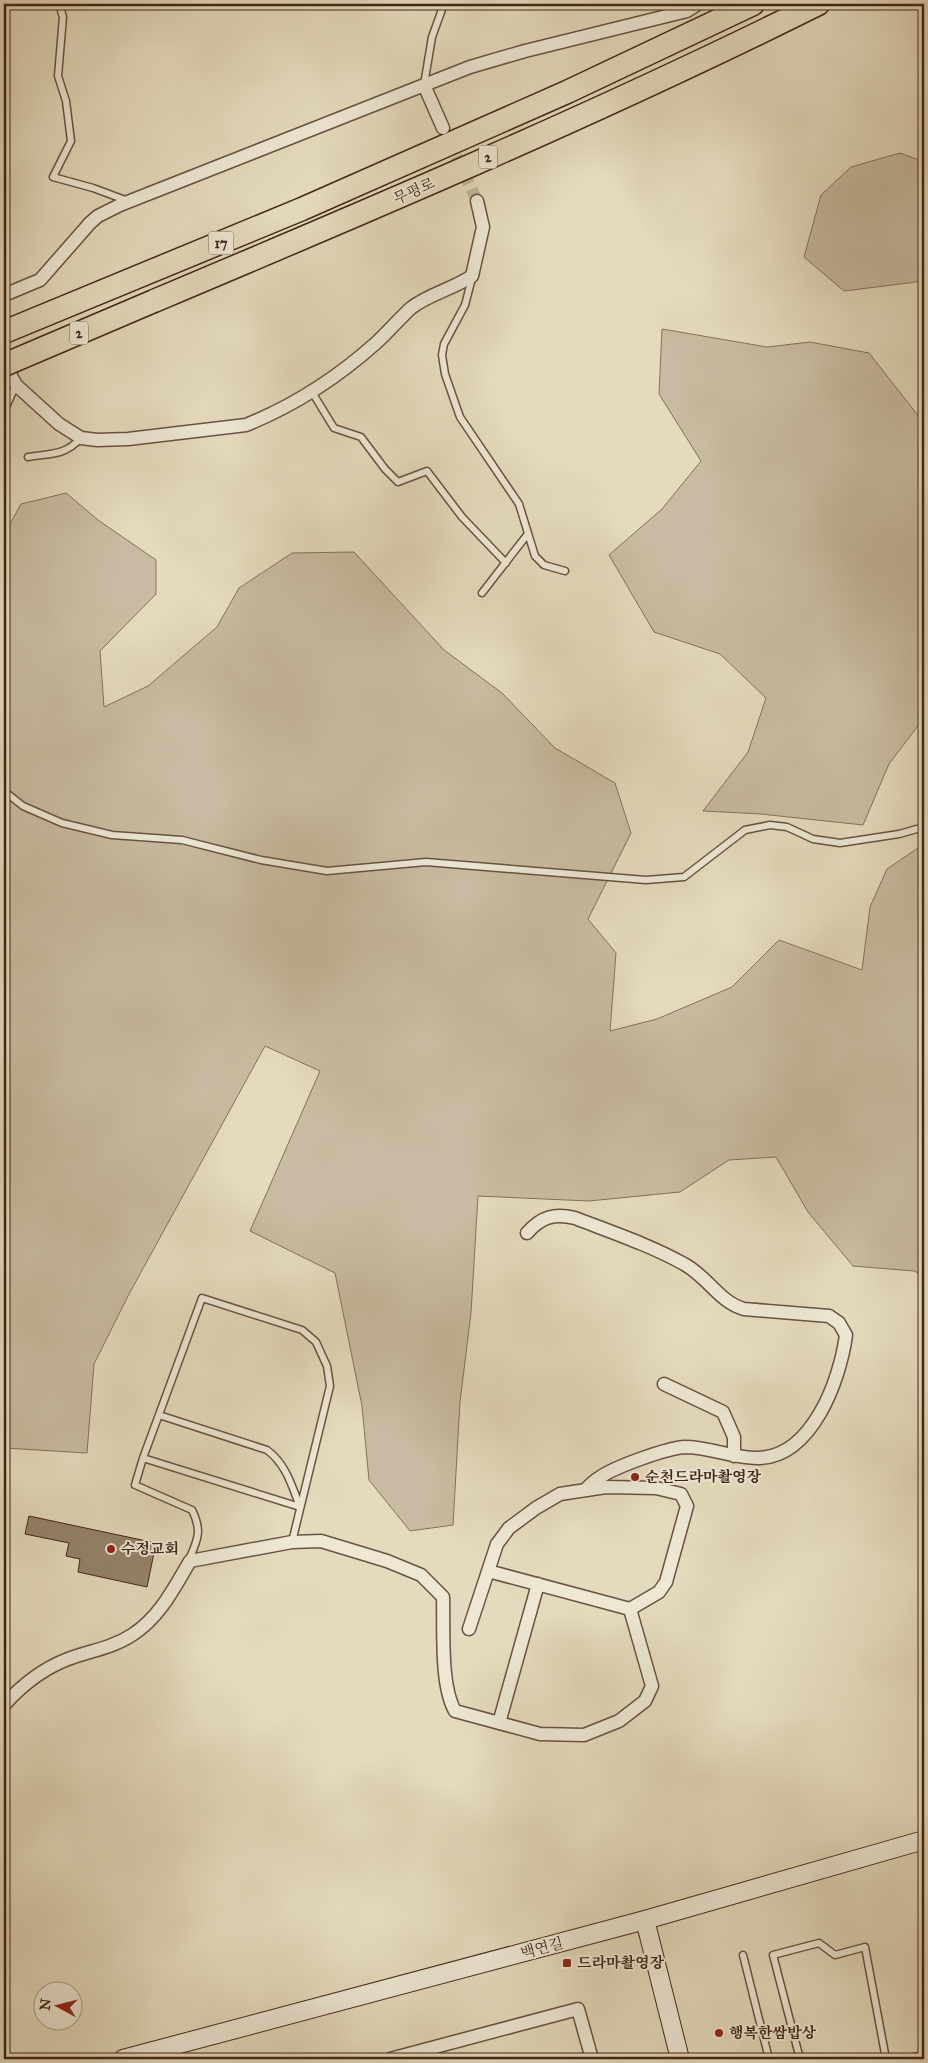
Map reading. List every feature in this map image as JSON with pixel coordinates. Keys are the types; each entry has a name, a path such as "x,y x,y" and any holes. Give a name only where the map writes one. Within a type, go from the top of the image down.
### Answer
{"highway":[{"name":"무평로","path":"133,270 278,210 302,209 567,92 754,4"},
{"name":"무평로","path":"4,364 154,302 476,163 818,4"},
{"name":"2","path":"4,318 133,270"},
{"path":"4,332 133,270"}],"street":[{"path":"4,295 40,280 98,216 129,202 479,64 687,10 698,4"},
{"path":"424,85 443,128"},
{"path":"4,364 16,385 59,424 81,438 96,440 128,439 246,424 264,417 312,392 374,344 411,309 424,300 459,285 472,276 484,227 477,201"},
{"path":"527,1233 542,1219 565,1216 574,1218 686,1264 706,1279 720,1295 736,1307 829,1316 839,1323 846,1335 845,1345 831,1388 812,1426 789,1448 776,1454 758,1458 734,1456 713,1450 686,1447 675,1448 638,1460 600,1477 585,1490"},
{"path":"664,1384 723,1412 734,1437 734,1456"},
{"path":"469,1629 497,1544 509,1528 536,1508 560,1494 606,1487 656,1488 680,1494 687,1506 666,1582 659,1592 630,1609 488,1572"},
{"path":"4,1705 18,1689 39,1672 68,1659 106,1648 132,1635 155,1616 174,1590 190,1561 292,1542 321,1541 387,1560 421,1575 443,1596 444,1648 449,1700 455,1711 540,1734 584,1735 619,1721 645,1701 652,1686 630,1609"},
{"path":"499,1723 538,1584"},
{"name":"백연길","path":"123,2059 160,2054 645,1920 924,1840"},
{"path":"645,1920 680,2059"},
{"path":"390,2059 578,2009 592,2059"}],"lane":[{"path":"59,4 63,16 58,76 66,101 71,141 53,177 93,188 129,202"},
{"path":"424,85 432,37 444,4"},
{"path":"472,276 464,305 444,344 442,355 445,374 460,417 519,504 535,556 544,565 565,571"},
{"path":"4,410 16,385"},
{"path":"312,392 334,428 361,437 385,469 398,482 427,471 462,517 506,564"},
{"path":"28,457 64,452 71,449 81,438"},
{"path":"482,593 527,535"},
{"path":"4,791 23,806 62,823 112,835 182,840 261,860 328,871 426,862 646,880 684,877 745,830 770,825 787,827 812,839 840,843 899,834 924,827"},
{"path":"183,1572 198,1537 198,1522 192,1510 135,1485 143,1458 202,1298 302,1330 316,1342 327,1366 330,1386 292,1542"},
{"path":"159,1416 267,1450 277,1457 286,1472 300,1508"},
{"path":"143,1458 300,1508"},
{"path":"800,2059 773,1955 819,1943 835,1955 865,1947 886,2059"},
{"path":"743,1955 769,2059"},
{"path":"906,2059 924,2055"}],"shaded area":[{"path":"900,153 924,162 924,281 844,291 804,257 821,195 851,167"},
{"path":"662,329 767,347 810,342 869,353 924,423 924,718 889,764 863,825 761,814 703,811 748,752 766,698 720,654 654,632 609,555 662,509 701,461 659,394"},
{"path":"66,493 98,520 156,560 156,594 100,651 104,707 148,686 217,627 239,588 292,553 354,552 444,650 502,693 555,748 615,783 631,833 588,919 616,953 610,1031 657,1019 732,987 779,940 862,970 870,907 887,869 924,844 924,1276 914,1271 853,1266 808,1212 776,1157 729,1160 680,1192 589,1201 478,1196 471,1313 460,1402 453,1525 410,1531 369,1480 362,1406 335,1273 250,1231 320,1071 265,1046 128,1296 94,1364 87,1453 4,1448 4,535 21,504"}],"building":[{"name":"수정교회","path":"29,1516 156,1543 147,1587 78,1572 80,1559 66,1556 69,1543 25,1534"}],"tunnel":[{"path":"449,140 477,201"}],"place":[{"name":"순천드라마촬영장","path":"635,1477"},
{"name":"수정교회","path":"111,1549"},
{"name":"드라마촬영장","path":"567,1963"},
{"name":"행복한쌈밥상","path":"719,2033"}]}
